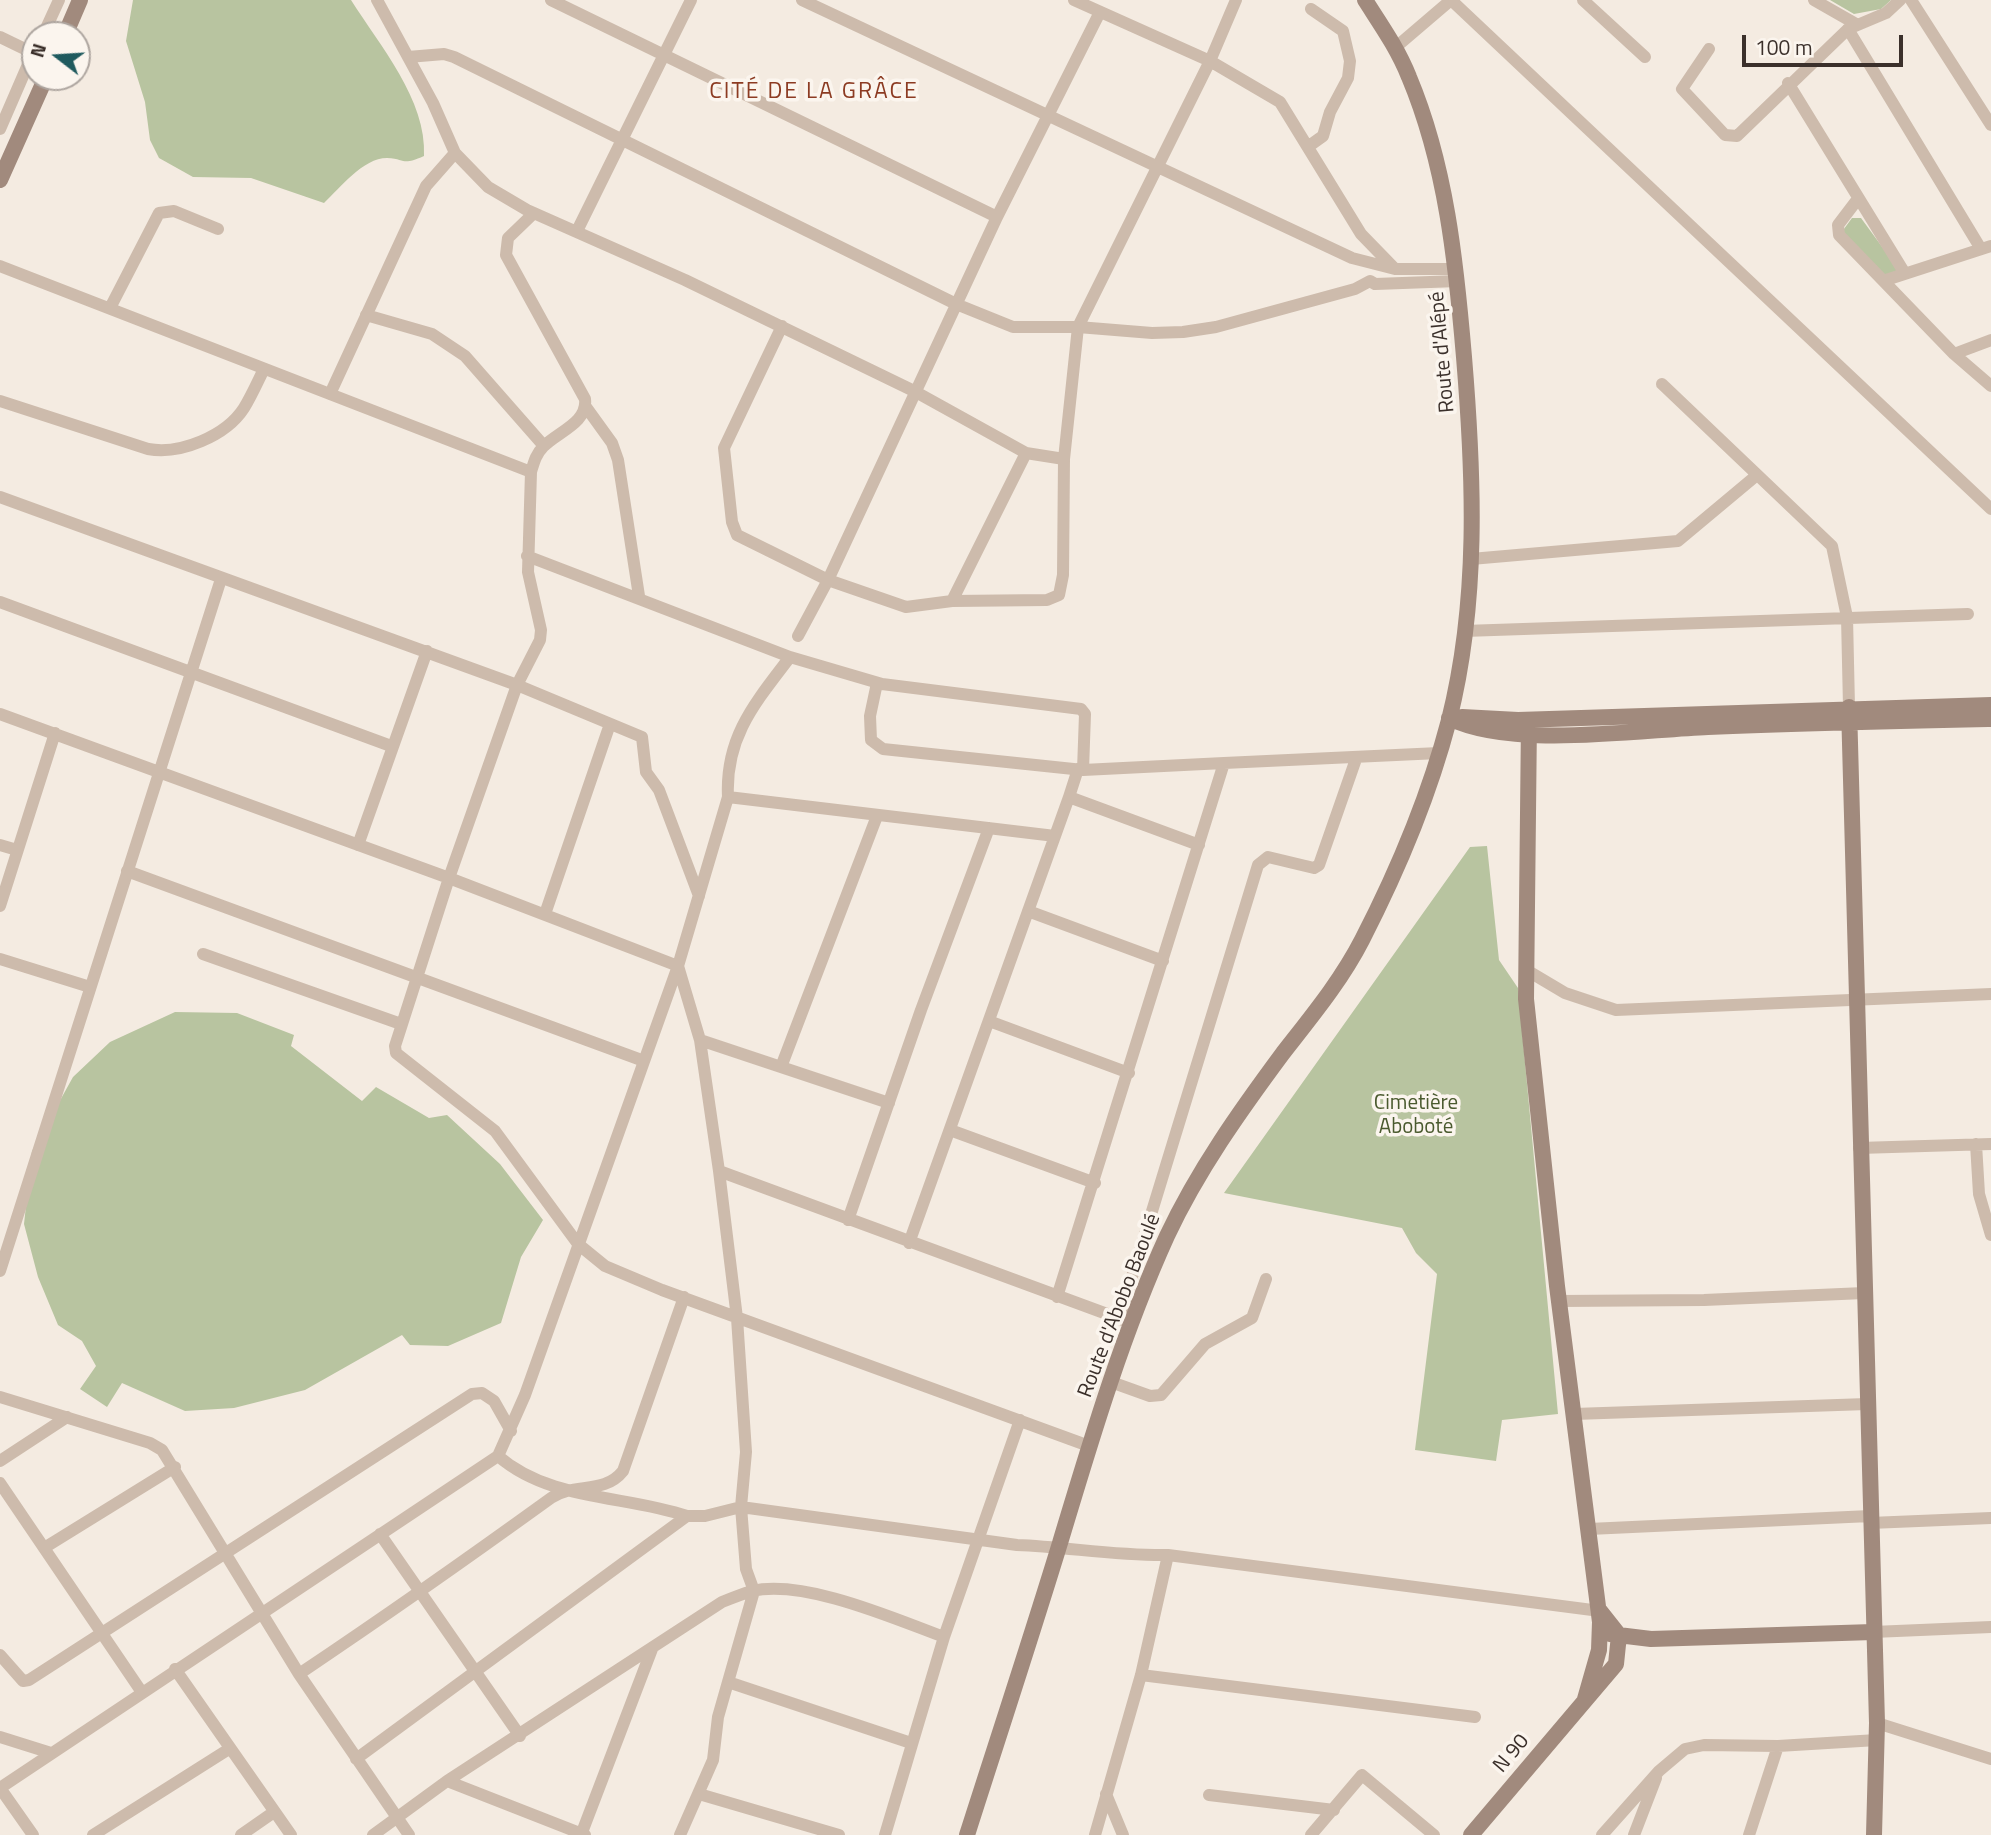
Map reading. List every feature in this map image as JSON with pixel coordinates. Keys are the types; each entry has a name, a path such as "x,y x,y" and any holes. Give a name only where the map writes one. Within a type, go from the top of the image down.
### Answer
{"street":[{"path":"49,21 59,0"},
{"path":"71,21 80,0"},
{"path":"377,0 455,153 488,187 534,213 782,326 914,391 1026,453 1065,459"},
{"path":"551,0 997,217"},
{"path":"577,231 691,0"},
{"path":"802,0 1356,259 1398,276"},
{"path":"1074,0 1210,61 1280,102 1362,234 1398,276"},
{"path":"782,326 724,448 732,522 741,539 828,580 906,607 952,601 1047,600 1059,595 1063,575 1065,459 1078,327 1210,61 1236,0"},
{"name":"Route d'Alépé","path":"1365,0 1396,47 1427,129 1457,275 1473,479 1471,559 1464,631 1449,718"},
{"path":"1396,47 1451,0 1991,509"},
{"path":"1583,0 1644,57"},
{"path":"1814,0 1852,27 1986,247 1886,280"},
{"path":"1709,49 1682,89 1725,135 1737,136 1788,83 1852,27 1886,13 1900,0"},
{"path":"1910,0 1991,125"},
{"path":"1309,146 1323,136 1330,112 1348,78 1350,61 1343,31 1327,17 1311,9"},
{"path":"797,636 828,580 997,217 1100,12"},
{"path":"0,37 21,46"},
{"path":"408,57 444,54 454,57 956,304 1013,327 1078,327 1152,333 1216,327 1355,289 1370,281"},
{"path":"0,129 21,81"},
{"path":"1788,83 1857,200 1904,272"},
{"path":"0,180 40,91"},
{"path":"330,394 426,186 455,153"},
{"path":"1857,200 1837,230 1954,354 1991,386"},
{"path":"110,308 159,214 174,211 218,229"},
{"path":"534,213 508,238 506,255 585,399 586,407 612,443 618,460 639,596"},
{"path":"1356,259 1375,285 1398,276 1457,275"},
{"path":"0,267 531,472"},
{"path":"366,315 432,334 465,356 544,446"},
{"path":"1954,354 1991,340"},
{"path":"0,401 148,449 169,450 194,443 227,426 243,410 264,369"},
{"path":"1662,384 1832,546 1847,618 1859,1148 1877,1732 1874,1835"},
{"path":"586,407 579,418 544,446 536,456 531,472 527,556 532,598 541,630 540,640 517,685 449,878 401,1024 395,1046 396,1053 495,1131 578,1244 605,1266 737,1318 1089,1446"},
{"path":"952,601 1026,453"},
{"path":"1471,559 1678,541 1758,475"},
{"path":"0,497 221,579 427,651 642,737 645,741 646,772 659,790 699,896"},
{"path":"527,556 639,596 790,657 877,683 1081,709 1085,714 1081,770 909,1243"},
{"path":"0,1271 221,579"},
{"path":"0,601 391,746"},
{"path":"1464,631 1968,614"},
{"path":"358,845 427,651"},
{"path":"33,1835 0,1788 141,1691 263,1614 498,1456 511,1432 678,966 728,797 727,768 731,748 740,727 790,657"},
{"path":"877,683 869,731 876,746 1081,770 1439,753"},
{"path":"1449,718 1466,726 1530,727 1850,714 1991,705"},
{"path":"0,714 449,878 678,966"},
{"path":"1850,714 1991,719"},
{"name":"Route d'Abobo Baoulé","path":"967,1835 1111,1382 1125,1321 1168,1233 1224,1134 1334,986 1359,946 1389,885 1439,753 1449,718"},
{"path":"545,914 610,724"},
{"name":"N 90","path":"1530,727 1527,999 1559,1301 1600,1611 1599,1643 1585,1699"},
{"path":"0,906 55,733"},
{"path":"719,1171 1125,1321 1258,865 1268,857 1314,867 1319,865 1356,759"},
{"path":"1057,1297 1095,1183 1224,763"},
{"path":"728,797 1055,836"},
{"path":"1069,797 1199,845"},
{"path":"781,1067 877,816"},
{"path":"848,1220 989,828"},
{"path":"0,845 17,850"},
{"path":"127,871 644,1061"},
{"path":"1028,911 1163,961"},
{"path":"203,954 401,1024"},
{"path":"0,959 90,987"},
{"path":"678,966 700,1040 737,1318 746,1452 741,1507 746,1569 754,1591 718,1717 713,1760 680,1835"},
{"path":"1528,971 1565,993 1616,1010 1991,994"},
{"path":"989,1021 1129,1073"},
{"path":"700,1040 889,1103"},
{"path":"950,1130 1095,1183"},
{"path":"1976,1144 1979,1194 1991,1235"},
{"path":"1859,1148 1991,1144"},
{"path":"1111,1382 1150,1396 1161,1395 1205,1344 1252,1318 1266,1279"},
{"path":"1559,1301 1704,1300 1864,1293"},
{"path":"299,1674 420,1593 563,1490 606,1486 623,1471 684,1297"},
{"path":"0,1655 23,1681 226,1555 472,1394 482,1393 494,1401 511,1432"},
{"path":"0,1397 150,1443 162,1450 175,1467 299,1674 409,1835"},
{"path":"1574,1414 1867,1404"},
{"path":"0,1461 67,1417"},
{"path":"885,1835 944,1637 980,1541 1020,1420"},
{"path":"498,1456 526,1478 563,1490 657,1506 687,1516 705,1516 741,1507 980,1541 1059,1546 1127,1556 1168,1555 1600,1611 1619,1635 1619,1653"},
{"path":"44,1548 175,1467"},
{"path":"0,1483 141,1691"},
{"path":"356,1759 472,1671 687,1516"},
{"path":"1589,1529 1991,1518"},
{"path":"380,1534 472,1671 520,1736"},
{"path":"1094,1835 1141,1675 1168,1555"},
{"path":"373,1835 447,1781 520,1736 722,1602 754,1591 783,1590 822,1596 861,1606 944,1637"},
{"path":"1599,1643 1619,1635 1651,1639 1991,1628"},
{"path":"1619,1653 1651,1639"},
{"path":"1599,1643 1619,1653"},
{"path":"447,1781 583,1835 652,1648"},
{"name":"N 90","path":"1476,1833 1585,1699 1609,1674 1619,1653"},
{"path":"175,1669 291,1835"},
{"path":"1141,1675 1475,1717"},
{"path":"728,1682 911,1743"},
{"path":"1602,1835 1659,1771 1685,1749 1704,1745 1778,1746 1877,1732 1991,1759"},
{"path":"0,1737 51,1753"},
{"path":"1749,1835 1778,1746"},
{"path":"93,1835 229,1749"},
{"path":"1634,1835 1659,1771"},
{"path":"1311,1835 1362,1775 1434,1835"},
{"path":"699,1794 839,1835"},
{"path":"1106,1794 1123,1835"},
{"path":"1209,1794 1334,1810"},
{"path":"240,1835 274,1812"}],"green space":[{"path":"133,0 351,0 400,74 410,94 423,135 424,156 407,161 378,159 369,163 352,175 324,203 251,178 193,177 159,158 150,140 145,102 126,41"},
{"path":"1830,0 1891,0 1881,9 1854,14"},
{"path":"1852,218 1861,218 1899,270 1885,275 1841,233"},
{"name":"Cimetière Aboboté","path":"1487,846 1499,960 1518,988 1558,1414 1502,1420 1496,1461 1415,1450 1437,1274 1416,1253 1402,1228 1224,1193 1470,847"},
{"path":"175,1012 237,1013 294,1035 291,1046 362,1101 376,1087 429,1118 447,1115 500,1164 543,1220 521,1257 501,1323 448,1346 410,1345 402,1335 305,1390 234,1408 185,1411 122,1383 107,1407 80,1389 96,1366 82,1341 58,1325 38,1277 24,1224 32,1151 73,1077 110,1042"}],"district":[{"name":"CITÉ DE LA GRÂCE","path":"814,92"}]}
